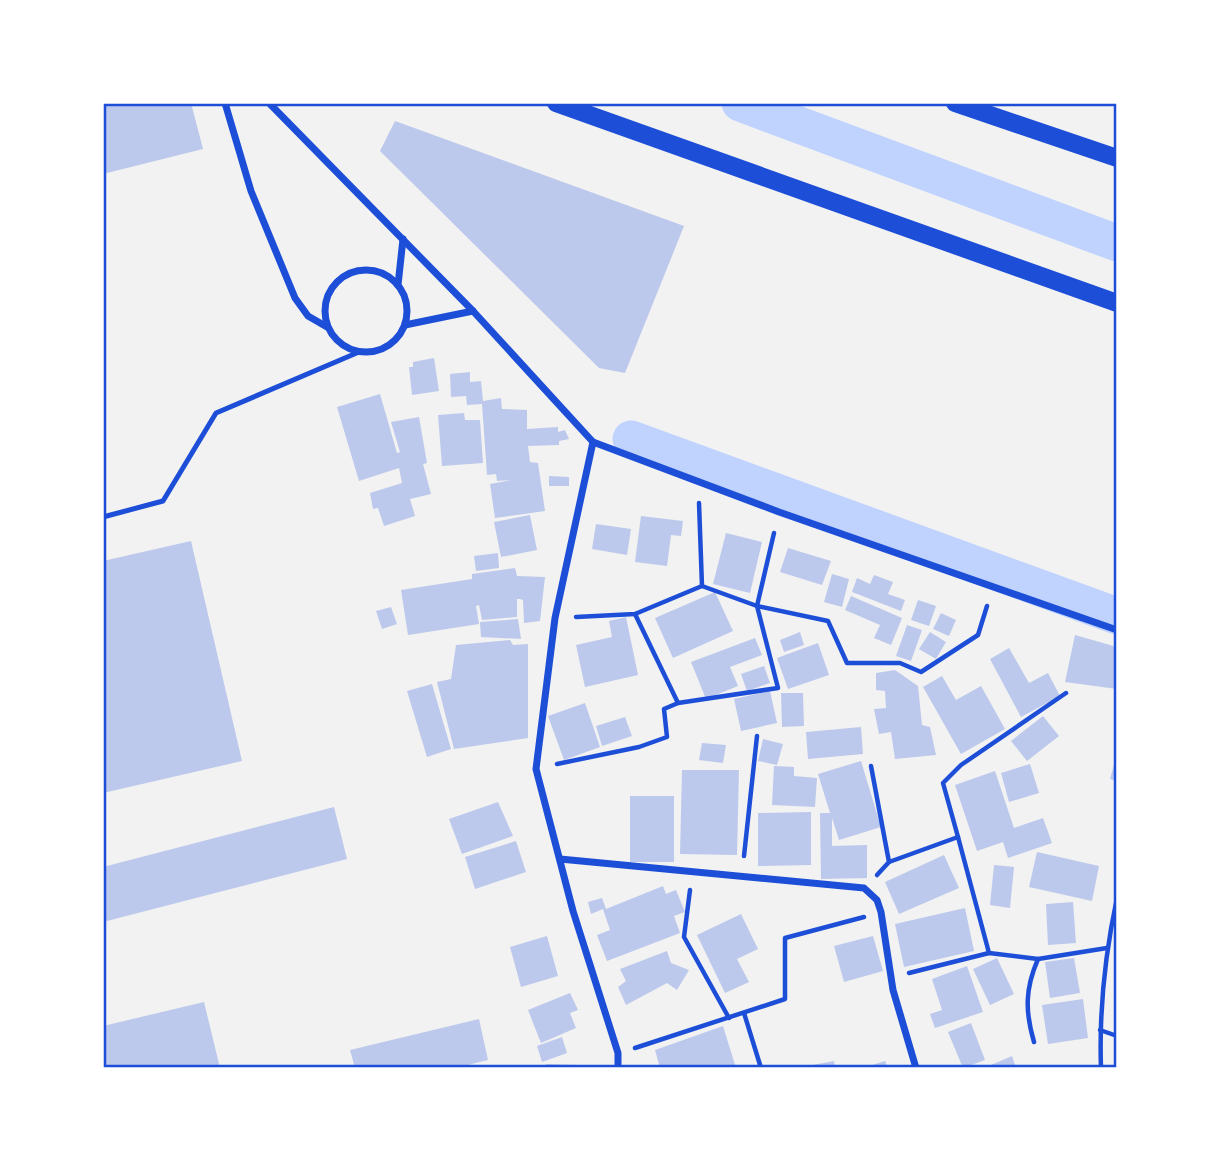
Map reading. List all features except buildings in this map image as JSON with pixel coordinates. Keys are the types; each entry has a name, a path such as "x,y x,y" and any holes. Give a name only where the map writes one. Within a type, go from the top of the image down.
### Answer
{"main road":[{"path":"556,103 1117,303"},
{"path":"955,103 1117,158"}],"street":[{"path":"225,103 251,191 295,298 308,316 327,327 345,347 359,352 373,352 387,347 398,338 408,311 405,297 398,285 373,271 346,275 327,297 327,327"},
{"path":"269,103 474,311 593,442 779,512 1117,630"},
{"path":"398,285 403,239"},
{"path":"405,325 474,311"},
{"path":"593,442 555,618 536,769 618,1053 618,1068"},
{"path":"561,859 864,888 877,900 881,912 890,977 916,1068"}],"lane":[{"path":"103,517 163,501 216,413 359,352"}],"path":[{"path":"699,482 702,586"},
{"path":"536,769 639,747 667,737 664,709 678,703 778,688 757,606 779,512"},
{"path":"555,618 635,614 702,586 757,606 828,621 847,663 900,663 921,672 978,635 993,587"},
{"path":"635,614 678,703"},
{"path":"989,953 943,783 961,765 1066,693"},
{"path":"742,878 757,736"},
{"path":"871,766 889,862"},
{"path":"864,888 889,862 958,837"},
{"path":"692,872 684,937 729,1018"},
{"path":"1101,1068 1100,1031 1108,948 1117,898"},
{"path":"618,1053 785,999 785,938 881,912"},
{"path":"890,977 989,953 1038,959 1108,948"},
{"path":"1034,1042 1026,1013 1028,982 1038,959"},
{"path":"744,1013 761,1068"},
{"path":"1100,1031 1117,1036"}],"waterway":[{"path":"740,103 1117,243"},
{"path":"631,439 1117,616"}]}
